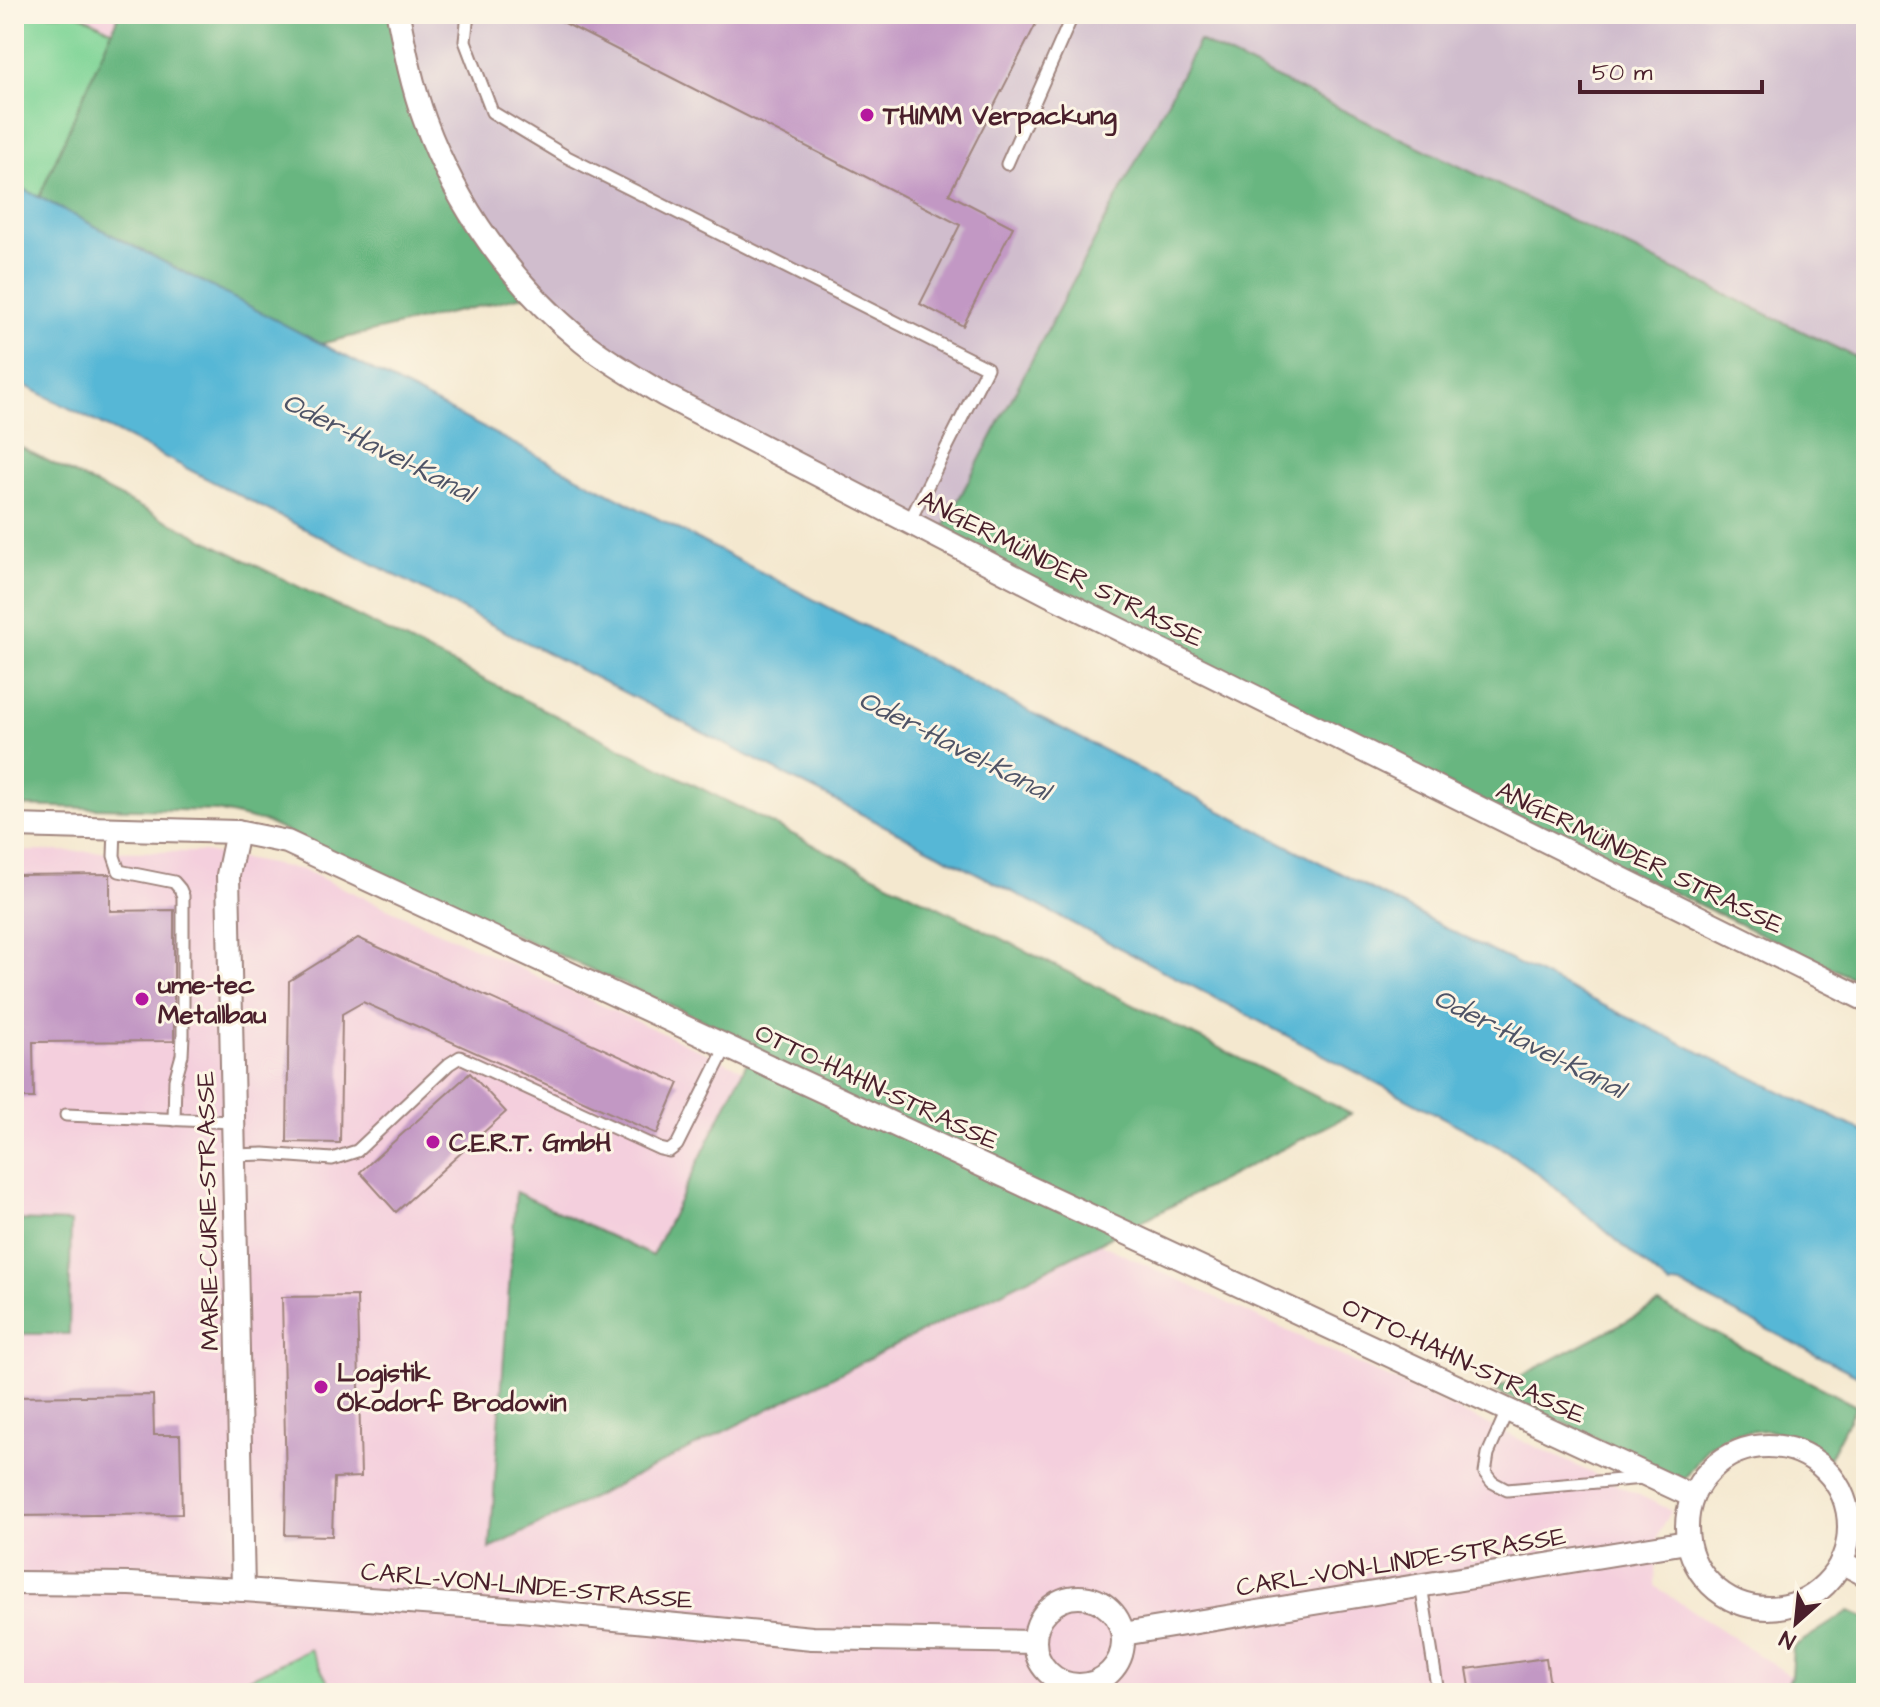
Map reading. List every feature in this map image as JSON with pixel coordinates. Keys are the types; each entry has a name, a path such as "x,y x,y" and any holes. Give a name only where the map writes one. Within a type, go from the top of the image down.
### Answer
{"street":[{"name":"ANGERMÜNDER STRASSE","path":"398,14 408,67 424,118 441,162 482,232 552,315 596,351 664,395 1050,595 1866,1000"},
{"name":"OTTO-HAHN-STRASSE","path":"14,826 237,832 287,842 1692,1496"},
{"name":"MARIE-CURIE-STRASSE","path":"237,832 228,875 243,1590"},
{"path":"1775,1446 1801,1453 1822,1466 1838,1487 1848,1511 1849,1537 1841,1562 1827,1583 1807,1599 1783,1607 1757,1608 1732,1601 1712,1586 1696,1566 1687,1542 1686,1519 1692,1496 1705,1474 1725,1457 1749,1447 1775,1446"},
{"name":"CARL-VON-LINDE-STRASSE","path":"1123,1634 1687,1542"},
{"path":"1841,1562 1866,1575"},
{"name":"CARL-VON-LINDE-STRASSE","path":"14,1583 130,1584 243,1590 521,1610 812,1638 1035,1642"},
{"path":"1075,1597 1088,1598 1109,1608 1123,1634 1123,1649 1112,1672 1082,1689 1061,1682 1048,1673 1035,1642 1036,1629 1043,1616 1057,1603 1075,1597"}],"lane":[{"path":"468,14 465,41 492,112 567,157 987,368 909,522"},
{"path":"1007,164 1073,14"},
{"path":"115,829 114,856 119,871 174,882 183,896 183,1035 182,1055 175,1080 174,1120"},
{"path":"234,1155 332,1159 357,1151 460,1057 669,1151 677,1145 726,1047"},
{"path":"66,1115 233,1122"},
{"path":"1507,1411 1488,1454 1485,1473 1492,1482 1507,1490 1652,1478"},
{"path":"1421,1585 1438,1693"}],"shaded area":[{"path":"79,14 119,14 113,31"},
{"path":"405,14 1866,14 1866,362 1199,41 939,537 664,395 531,294 424,118"},
{"path":"14,851 205,852 303,870 744,1070 652,1256 517,1192 491,1549 1099,1243 1671,1510 1658,1536 1655,1586 1791,1676 1782,1693 334,1693 310,1650 219,1693 14,1693 14,1334 69,1333 70,1222 14,1220"}],"green space":[{"path":"14,14 79,14 113,31 39,198 14,184"},
{"path":"119,14 405,14 424,118 531,294 320,344 39,198"},
{"path":"1199,41 1866,362 1866,982 1050,595 939,537"},
{"path":"14,444 1351,1114 490,1549 516,1192 652,1256 756,1044 265,822 217,811 14,806"},
{"path":"14,1220 71,1222 69,1334 14,1334"},
{"path":"1659,1304 1856,1406 1828,1460 1811,1442 1767,1430 1733,1433 1708,1447 1684,1480 1494,1390"},
{"path":"1849,1611 1866,1618 1866,1693 1782,1693 1791,1676 1793,1647"},
{"path":"310,1649 334,1693 219,1693"}],"water":[{"name":"Oder-Havel-Kanal","path":"14,184 1471,941 1866,1133 1866,1380 1681,1285 1670,1286 1545,1179 1505,1150 963,866 14,380"}],"building":[{"name":"THIMM Verpackung","path":"547,14 1041,14 949,194 1013,227 963,326 920,304 960,225"},
{"path":"110,874 110,911 174,910 174,1041 33,1042 34,1098 14,1098 14,875"},
{"path":"358,938 679,1083 657,1134 363,1002 342,1014 340,1143 287,1142 289,981"},
{"name":"C.E.R.T. GmbH","path":"470,1073 506,1112 396,1212 360,1172"},
{"name":"Logistik Ökodorf Brodowin","path":"357,1296 361,1477 334,1478 332,1536 285,1535 282,1297"},
{"path":"153,1395 154,1435 180,1435 182,1514 14,1516 14,1397"},
{"path":"1546,1658 1551,1693 1471,1693 1467,1669"}],"place":[{"name":"THIMM Verpackung","path":"867,115"},
{"name":"ume-tec Metallbau","path":"142,999"},
{"name":"C.E.R.T. GmbH","path":"433,1142"},
{"name":"Logistik Ökodorf Brodowin","path":"321,1387"}]}
